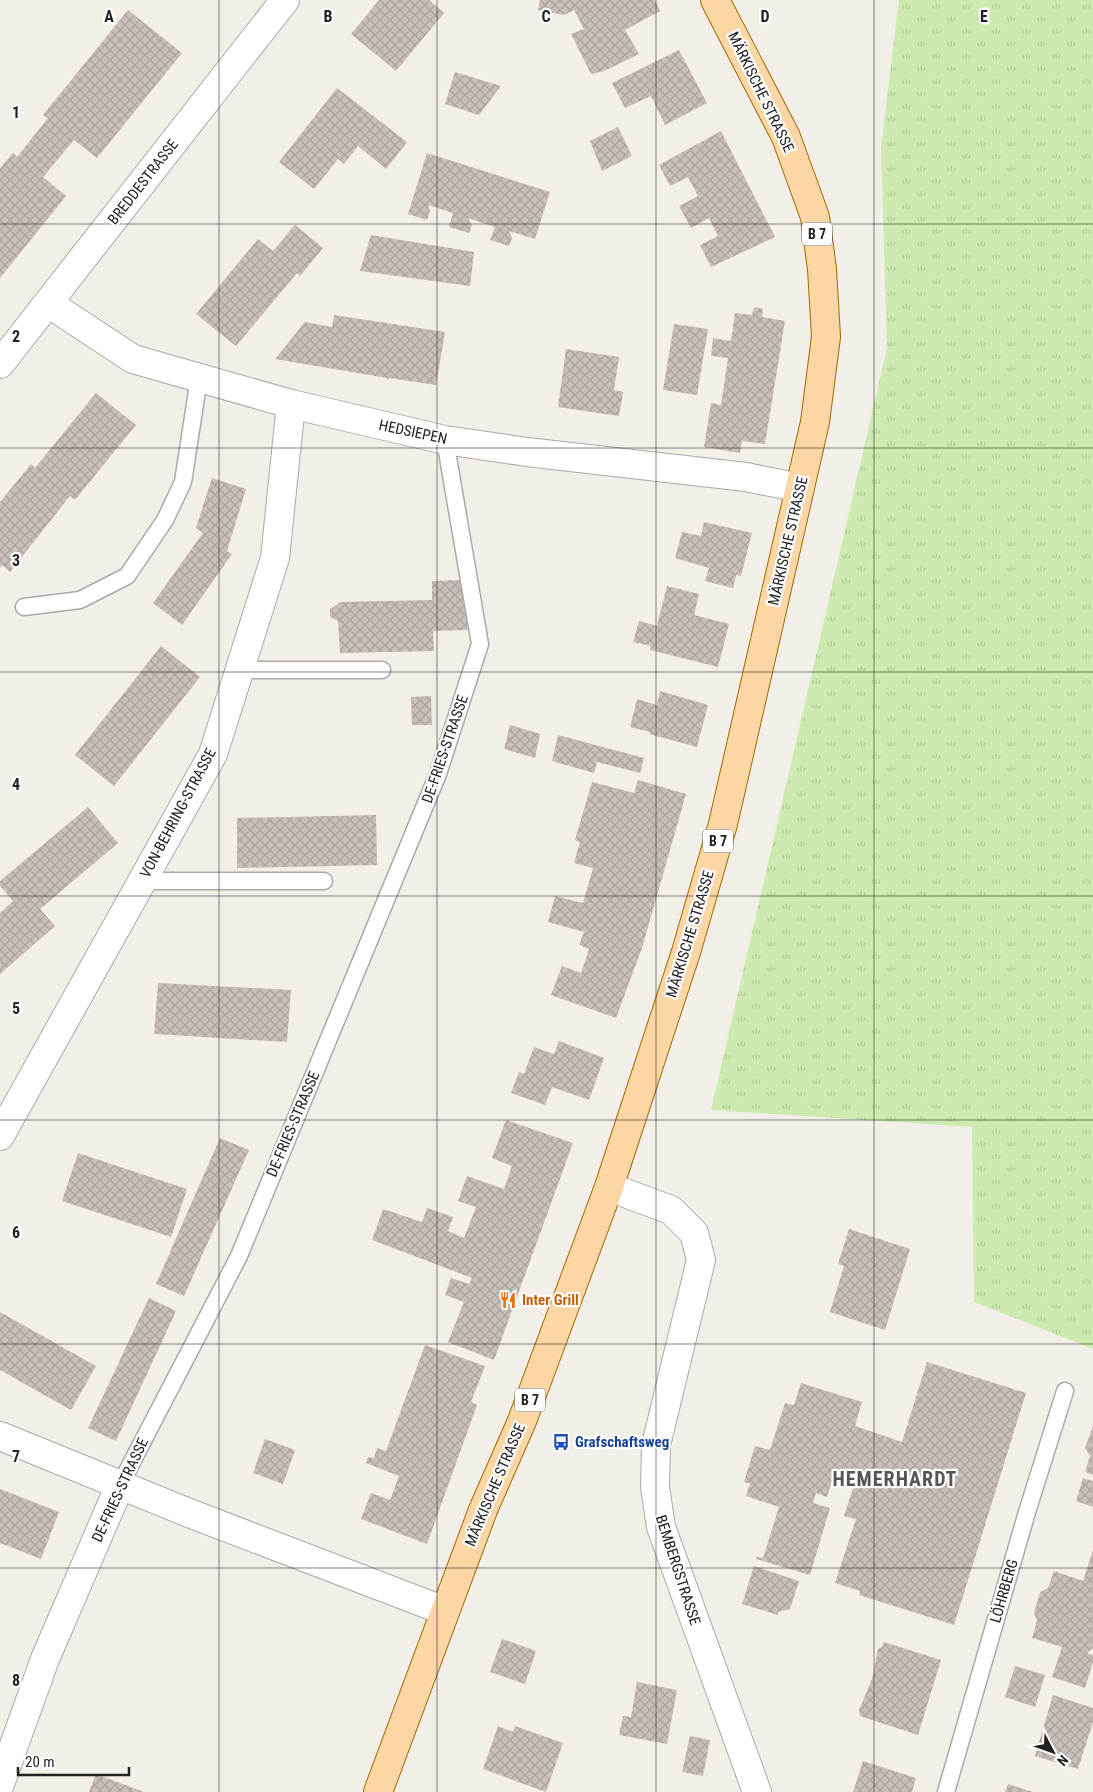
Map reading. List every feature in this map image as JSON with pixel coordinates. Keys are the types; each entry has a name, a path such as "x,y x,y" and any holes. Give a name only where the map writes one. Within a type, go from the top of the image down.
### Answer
{"main road":[{"name":"MÄRKISCHE STRASSE","path":"378,1792 483,1510 522,1421 609,1187 686,952 723,824 815,422 826,337 822,268 815,217 786,137 715,0"}],"street":[{"name":"BREDDESTRASSE","path":"0,364 285,0"},
{"name":"HEDSIEPEN","path":"48,303 134,358 291,404 444,440 527,452 746,477 800,488"},
{"name":"VON-BEHRING-STRASSE","path":"0,1136 213,754 275,558 291,404"},
{"name":"BEMBERGSTRASSE","path":"609,1187 671,1210 694,1233 701,1260 656,1446 655,1487 661,1527 757,1792"},
{"path":"0,1436 120,1485 445,1611"},
{"name":"DE-FRIES-STRASSE","path":"0,1784 45,1659 120,1485"}],"lane":[{"path":"24,607 80,600 127,576 165,520 183,482 199,378"},
{"name":"DE-FRIES-STRASSE","path":"120,1485 238,1256 438,774 480,644 444,440"},
{"path":"240,670 382,670"},
{"path":"142,880 324,881"},
{"name":"LÖHRBERG","path":"946,1792 1027,1512 1065,1390"}],"green space":[{"path":"899,0 1093,0 1093,1349 974,1302 972,1127 711,1110 887,348 881,147"}],"building":[{"path":"379,0 429,0 444,13 396,71 351,34"},
{"path":"540,0 655,0 660,11 625,30 639,54 604,71 591,74 571,34 584,29 574,10 564,15 538,10"},
{"path":"128,10 182,53 97,158 74,140 43,177 66,196 0,278 0,168 13,153 17,157 48,118 43,115"},
{"path":"679,50 707,103 665,125 651,96 625,108 612,83"},
{"path":"455,72 501,86 479,115 445,104"},
{"path":"337,88 407,142 386,169 358,146 344,164 338,159 314,189 279,162"},
{"path":"618,127 632,156 602,171 590,141"},
{"path":"721,131 775,237 711,267 700,245 718,236 709,218 691,228 679,206 698,196 688,177 670,186 659,165"},
{"path":"427,153 550,192 535,239 509,231 512,238 509,246 490,240 495,227 468,218 472,225 469,233 449,227 453,213 428,205 430,211 427,220 408,214"},
{"path":"295,225 323,248 300,276 297,273 236,346 196,314 258,239 273,251"},
{"path":"371,235 474,252 470,286 360,271"},
{"path":"754,307 763,309 762,317 785,321 765,444 742,441 740,453 704,447 711,403 721,405 728,358 711,356 713,338 731,341 735,313 752,315"},
{"path":"334,315 445,332 436,385 389,378 387,381 387,378 275,359 305,322 332,327"},
{"path":"674,324 708,329 697,395 663,390"},
{"path":"566,349 619,357 614,390 623,392 619,416 558,407"},
{"path":"96,393 136,425 75,500 70,496 10,572 2,565 0,568 0,502 31,464 35,468"},
{"path":"212,478 246,489 227,551 232,554 182,625 153,603 203,533 196,528"},
{"path":"704,522 752,533 741,576 736,575 733,588 705,581 709,568 675,558 682,532 701,536"},
{"path":"460,580 468,630 433,631 434,651 340,653 338,621 330,617 330,609 339,602 432,600 432,581"},
{"path":"667,586 699,594 694,615 729,624 718,667 650,650 651,646 633,642 639,621 657,626"},
{"path":"161,646 200,677 114,786 75,755"},
{"path":"660,691 708,705 697,747 630,727 637,699 657,705"},
{"path":"431,696 432,725 412,725 411,697"},
{"path":"510,725 540,734 535,758 504,749"},
{"path":"558,735 644,758 640,773 597,762 594,773 552,761"},
{"path":"638,780 686,794 642,948 616,1018 551,995 562,966 581,973 589,949 579,945 584,932 548,922 555,896 583,903 593,868 574,863 580,842 575,840 592,782 634,793"},
{"path":"88,807 118,843 40,909 55,926 0,974 0,913 13,901 0,886 0,881"},
{"path":"376,815 377,865 237,868 237,818"},
{"path":"158,983 291,990 287,1042 154,1034"},
{"path":"559,1041 604,1058 589,1100 552,1087 545,1105 511,1093 519,1072 524,1074 534,1047 554,1054"},
{"path":"506,1120 573,1143 494,1360 448,1342 464,1302 445,1295 451,1278 469,1284 472,1278 372,1240 383,1209 422,1222 427,1208 453,1217 448,1231 464,1238 476,1207 458,1201 467,1176 504,1189 512,1166 492,1158"},
{"path":"220,1138 249,1150 184,1296 156,1284"},
{"path":"78,1153 187,1189 171,1237 62,1201"},
{"path":"849,1229 910,1249 885,1330 830,1312 844,1266 838,1264"},
{"path":"149,1298 176,1311 116,1441 88,1428"},
{"path":"0,1312 96,1366 71,1410 0,1370"},
{"path":"425,1345 485,1366 471,1402 477,1405 427,1544 361,1519 371,1493 390,1500 399,1476 366,1463 368,1457 374,1458 377,1448 386,1451"},
{"path":"927,1362 1026,1393 954,1625 859,1595 860,1591 835,1583 856,1519 844,1516 857,1476 840,1470 839,1474 835,1472 827,1497 816,1493 813,1503 830,1508 810,1575 756,1559 757,1557 763,1558 779,1507 746,1496 750,1484 744,1482 755,1446 770,1450 785,1403 794,1405 801,1383 862,1402 855,1426 902,1442"},
{"path":"1093,1426 1093,1475 1085,1472 1090,1456 1085,1448"},
{"path":"265,1439 295,1450 283,1484 253,1473"},
{"path":"1083,1478 1093,1481 1093,1507 1076,1501"},
{"path":"0,1489 59,1512 41,1559 0,1543"},
{"path":"1093,1550 1093,1648 1087,1653 1093,1655 1093,1662 1085,1688 1052,1677 1062,1647 1032,1638 1037,1621 1034,1613 1040,1592 1048,1588 1054,1571 1083,1581"},
{"path":"754,1566 799,1581 790,1609 778,1612 778,1615 742,1604"},
{"path":"502,1639 536,1651 525,1684 490,1672"},
{"path":"884,1642 941,1660 918,1735 860,1716 859,1710 872,1679 878,1649 882,1647"},
{"path":"1015,1666 1045,1675 1035,1707 1005,1697"},
{"path":"637,1682 677,1690 667,1744 619,1735 623,1716 631,1717"},
{"path":"1053,1695 1093,1708 1093,1722 1078,1769 1035,1756"},
{"path":"498,1726 513,1732 515,1726 563,1743 546,1792 483,1769"},
{"path":"690,1736 710,1740 703,1776 682,1772"},
{"path":"863,1761 916,1778 912,1792 853,1792"},
{"path":"96,1774 144,1792 89,1792"},
{"path":"1008,1784 1033,1792 1005,1792"}],"place":[{"name":"Inter Grill","path":"508,1300"},
{"name":"Grafschaftsweg","path":"561,1442"}],"district":[{"name":"HEMERHARDT","path":"895,1479"}]}
